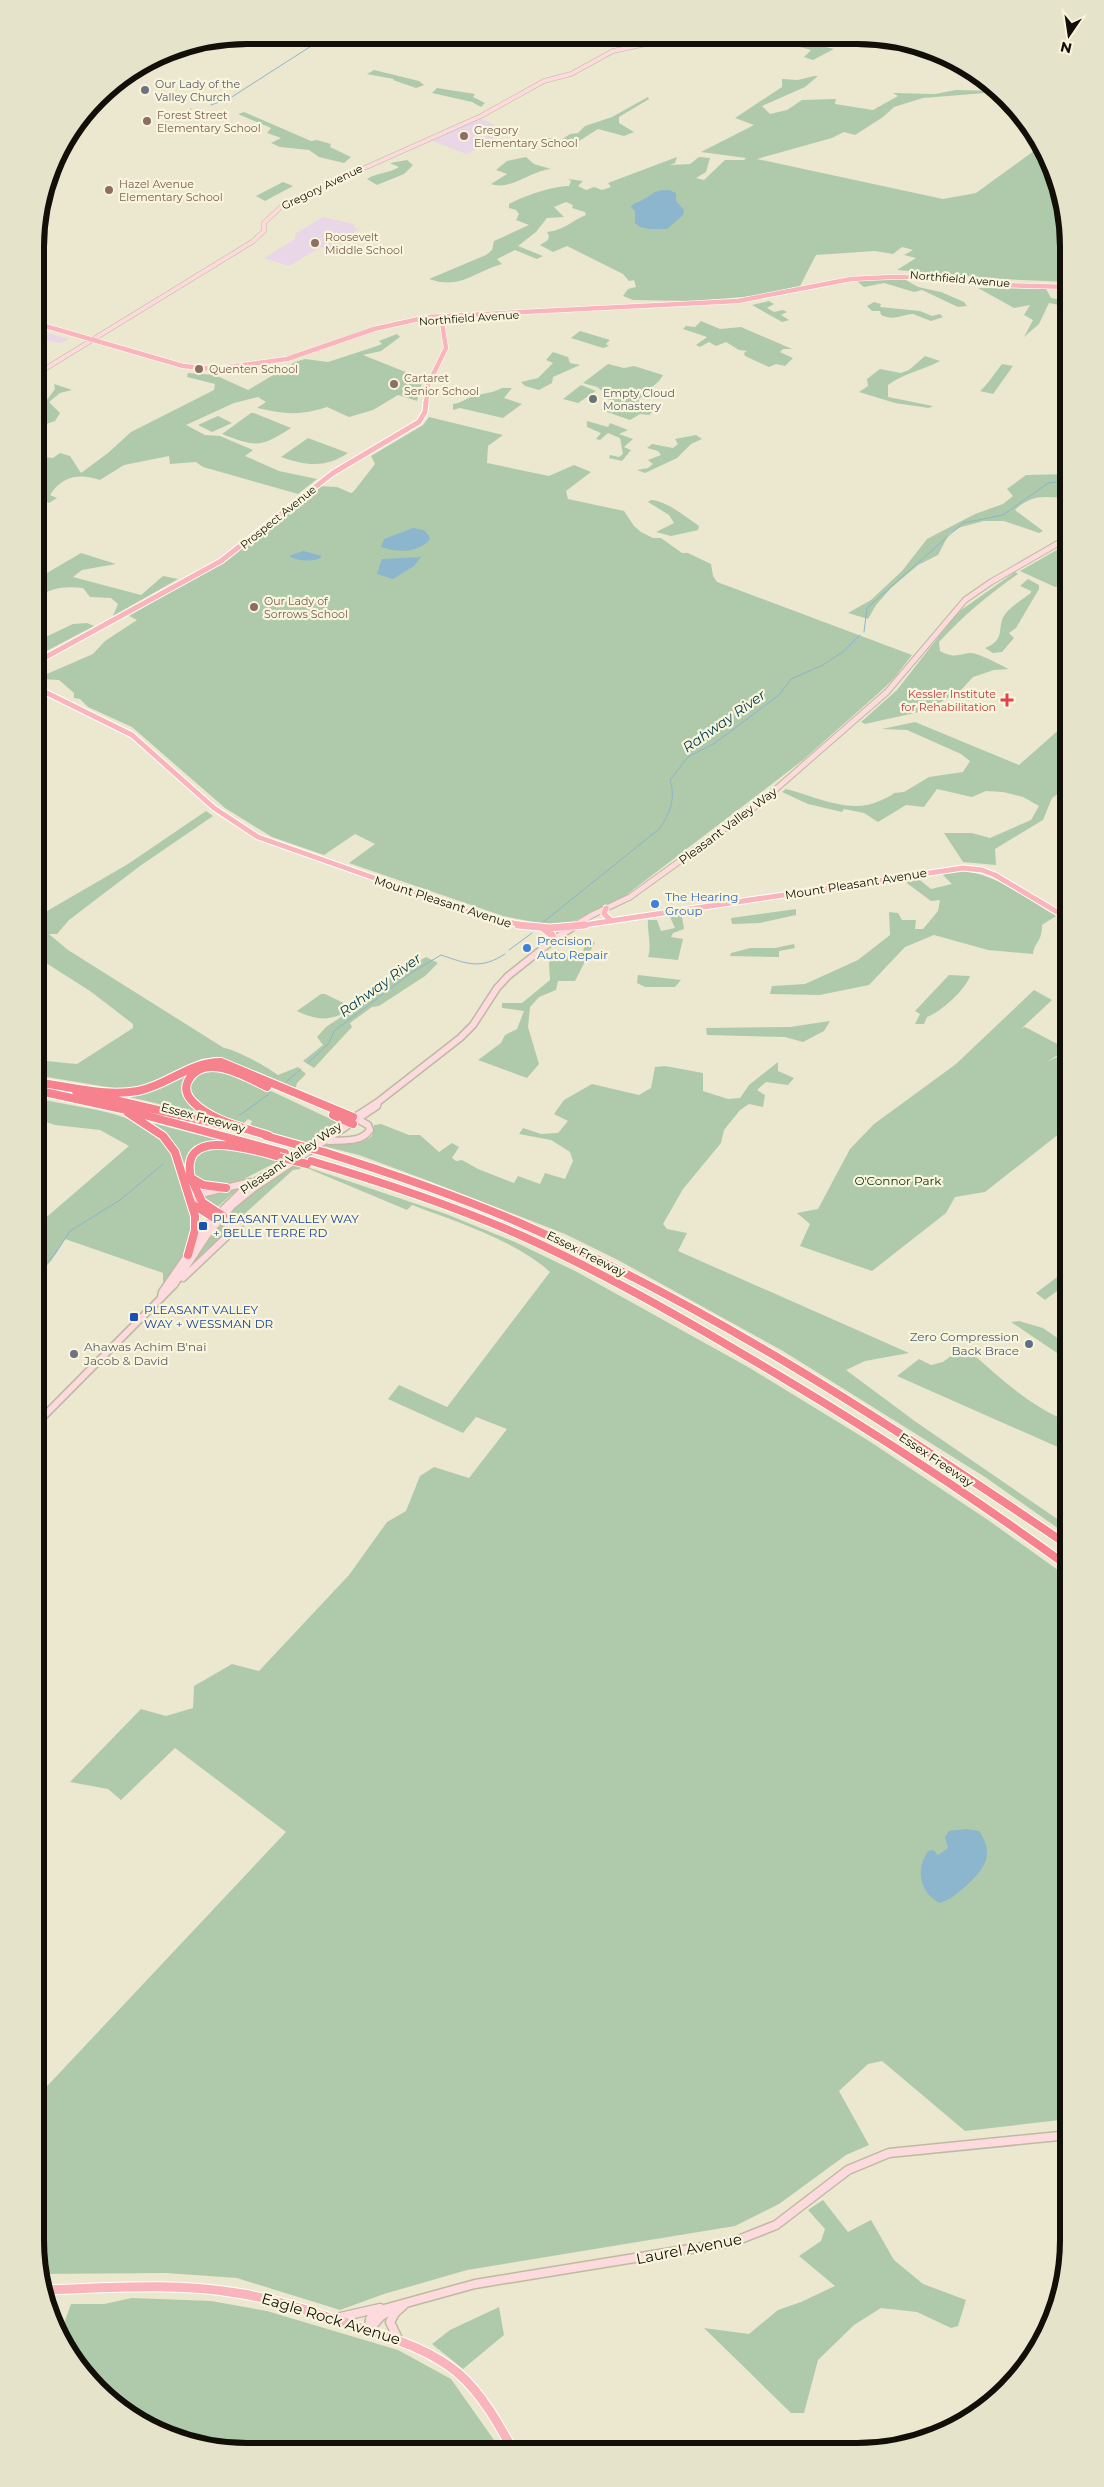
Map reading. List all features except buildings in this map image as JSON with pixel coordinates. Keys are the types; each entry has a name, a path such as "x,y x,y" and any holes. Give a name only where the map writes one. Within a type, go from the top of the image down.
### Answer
{"highway":[{"path":"44,1083 134,1092 158,1085 198,1064 221,1062 353,1120"},
{"path":"269,1136 216,1116 199,1107 188,1096 185,1088 188,1080 197,1072 206,1068 224,1068 353,1120"},
{"name":"Essex Freeway","path":"44,1084 100,1095 269,1136 324,1152 429,1186 550,1236 641,1282 772,1355 861,1409 1060,1540"},
{"name":"Essex Freeway","path":"44,1092 122,1109 338,1169 433,1200 550,1249 624,1287 841,1412 1016,1528 1060,1560"},
{"path":"122,1109 163,1136 175,1152 192,1204 196,1230 188,1255"},
{"path":"218,1217 198,1196 188,1165 190,1158 200,1149 209,1145 226,1144 282,1155"},
{"path":"191,1178 203,1185 226,1188"},
{"path":"192,1204 218,1217"}],"main road":[{"name":"Gregory Avenue","path":"44,370 259,238 264,231 264,223 284,204 481,116 544,81 571,74 610,52 639,44"},
{"name":"Northfield Avenue","path":"44,325 185,369 213,371 285,362 358,336 406,323 441,317 743,303 780,297 819,286 851,280 907,276 996,285 1060,286"},
{"name":"Prospect Avenue","path":"44,658 119,619 221,561 333,474 419,422 424,416 428,385 446,351 447,344 441,317"},
{"name":"Pleasant Valley Way","path":"44,1416 174,1285 218,1217 254,1188 325,1142 460,1038 473,1025 508,976 552,941 572,927 640,890 779,788 887,692 965,600 991,582 1060,542"},
{"name":"Mount Pleasant Avenue","path":"44,692 132,735 223,816 267,842 500,922 543,928 572,927 963,868 982,870 995,875 1060,914"},
{"path":"606,908 604,914 612,921"},
{"path":"543,928 552,935 552,941"},
{"name":"Pleasant Valley Way","path":"161,1297 162,1292 188,1255 218,1217 256,1180 353,1120"},
{"path":"325,1142 365,1137 369,1132 369,1126 353,1120"},
{"path":"192,1204 198,1196 256,1180"},
{"path":"174,1285 237,1226 218,1217"},
{"name":"Laurel Avenue","path":"369,2330 381,2316 408,2302 475,2284 733,2242 776,2225 848,2170 889,2153 1060,2135"},
{"name":"Eagle Rock Avenue","path":"50,2290 149,2287 223,2291 259,2296 398,2339 430,2353 450,2366 484,2402 510,2443"},
{"path":"335,2318 408,2302"},
{"path":"398,2339 390,2322 395,2313 408,2302"}],"shaded area":[{"name":"Gregory Elementary School","path":"480,118 495,125 480,133 498,139 466,154 430,140"},
{"name":"Roosevelt Middle School","path":"323,217 353,224 355,225 353,227 359,229 332,250 321,247 289,266 264,258 295,239 295,234"},
{"path":"44,332 69,339 61,343 48,341 48,339 44,342"}],"green space":[{"path":"812,44 834,49 813,60 804,57 811,50 800,47"},
{"path":"374,70 419,81 424,85 416,88 394,79 367,74"},
{"path":"818,76 805,87 762,106 770,114 787,110 802,100 836,99 835,104 873,110 898,96 893,93 935,94 956,90 987,91 991,94 923,98 894,107 883,117 855,135 844,132 832,138 757,159 943,199 976,193 1035,150 1045,169 1059,221 1060,282 1001,279 897,270 916,258 904,255 913,250 902,247 893,254 875,251 816,255 800,286 755,296 693,301 633,300 623,296 628,289 636,287 634,280 629,281 623,274 567,246 553,252 540,245 548,240 547,232 563,228 586,215 585,212 572,208 573,205 566,202 554,207 564,217 547,218 536,232 518,246 543,256 537,259 515,250 497,259 502,264 467,279 440,282 429,279 486,255 492,250 494,241 529,225 516,220 519,214 516,210 509,208 509,204 539,192 569,186 571,181 568,179 583,181 578,186 586,190 594,187 602,190 611,187 608,183 677,157 675,163 670,165 690,164 699,157 710,158 706,172 696,178 704,180 725,160 744,160 746,158 701,152 754,125 735,118 782,87 782,79 798,80"},
{"path":"437,88 475,94 473,97 485,103 481,107 472,102 432,93"},
{"path":"648,97 649,99 619,117 619,123 634,132 624,136 598,129 571,146 559,142 545,149 539,142 549,138 561,140 570,134 578,133 585,126 612,117"},
{"path":"244,112 311,141 317,140 331,144 330,147 351,157 344,163 319,157 309,150 280,147 271,143 281,138 267,133 271,128 238,114"},
{"path":"526,157 534,164 551,169 506,185 491,184 507,174 496,170 507,161"},
{"path":"407,160 413,165 404,174 377,185 367,179 399,167 390,163"},
{"path":"283,182 293,186 265,201 256,196"},
{"path":"904,279 918,287 941,292 964,302 967,306 958,307 922,290 914,292 884,283 864,287 857,281"},
{"path":"978,288 1046,289 1051,298 1060,300 1060,305 1049,303 1039,324 1024,337 1033,320 1024,315 1030,305 1014,308"},
{"path":"769,301 774,304 767,308 774,312 783,310 787,312 781,315 789,320 782,322 752,305"},
{"path":"874,302 881,304 880,307 920,311 932,316 940,314 943,317 931,321 913,314 893,318 886,317 881,315 880,311 872,311 867,306"},
{"path":"701,321 720,329 741,327 792,349 783,349 780,352 793,358 785,366 776,364 769,367 745,356 744,353 747,351 739,350 726,342 716,346 709,342 700,347 696,345 707,337 683,329 686,326 695,327"},
{"path":"580,331 610,340 606,344 609,346 603,348 571,338"},
{"path":"397,334 400,337 381,351 363,355 423,379 417,401 398,395 373,410 349,417 327,407 300,413 276,412 257,408 266,402 258,397 234,403 186,425 205,435 220,436 253,450 245,456 279,471 317,479 298,494 203,467 196,462 170,464 169,456 124,465 100,480 78,477 66,480 50,495 57,498 49,503 44,501 44,457 53,458 60,453 70,456 81,473 108,453 131,432 214,390 215,384 187,377 188,373 215,375 248,390 295,362 305,359 328,362 382,344 379,341"},
{"path":"553,352 568,357 570,363 580,365 553,377 552,383 539,390 525,386 521,382 538,378 553,363 546,360"},
{"path":"925,356 940,361 888,385 888,397 933,406 929,408 895,403 859,392 868,386 867,379 880,369 901,373 909,370"},
{"path":"608,364 624,368 634,366 663,375 638,400 656,409 649,415 640,414 630,420 601,410 614,402 607,399 608,395 597,387 583,383"},
{"path":"1002,364 1013,366 993,394 980,391 989,382"},
{"path":"54,384 72,390 60,393 49,402 60,413 55,421 44,425 44,404 55,389"},
{"path":"581,385 596,391 578,403 563,399"},
{"path":"502,388 512,388 504,398 522,404 503,418 460,408 453,410 453,404"},
{"path":"251,413 291,428 272,439 258,443 243,441 222,434"},
{"path":"218,416 232,423 212,432 198,425"},
{"path":"429,417 503,435 488,446 487,463 549,476 574,465 591,472 566,491 568,499 624,511 634,526 641,532 653,538 661,538 682,553 688,553 711,564 713,576 717,582 912,655 882,690 803,760 621,899 570,923 548,925 503,916 349,863 375,844 355,834 324,855 272,837 225,808 132,727 88,707 80,699 74,698 74,693 59,680 44,679 44,675 93,654 105,641 137,620 129,616 232,556 319,486 337,487 351,493 354,491 375,464 371,456 423,425"},
{"path":"587,421 608,427 610,423 628,430 619,434 633,439 624,447 631,450 622,461 609,458 610,455 619,457 623,454 620,438 608,433 600,440 596,439 601,433 587,427"},
{"path":"696,435 702,439 691,444 677,458 645,473 637,470 648,468 653,464 648,460 661,455 658,451 647,448 652,444 673,448 678,444 675,439"},
{"path":"308,438 348,453 332,461 316,464 307,464 281,457"},
{"path":"1060,474 1060,498 1040,497 1027,501 1015,510 1043,531 1039,533 1004,521 984,521 961,527 949,534 938,555 918,565 891,588 876,605 868,619 848,613 871,600 902,571 927,539 975,514 1003,504 1013,496 1007,489 1026,475"},
{"path":"651,500 663,503 676,510 699,526 698,530 671,536 656,532 674,523 669,515 648,502"},
{"path":"1060,548 1060,586 1055,587 1020,571"},
{"path":"81,553 116,564 82,570 73,577 141,595 163,576 178,579 113,616 118,604 111,598 90,597 83,588 58,588 44,594 44,575"},
{"path":"1015,572 1018,574 957,623 939,642 940,651 945,653 953,655 975,654 1009,669 994,670 973,677 962,689 928,710 865,724 861,722 897,690 957,613"},
{"path":"1028,579 1039,585 1039,589 1016,628 1009,633 1014,638 1002,652 993,653 985,648 996,641 999,636 1001,623 1006,613 1031,593 1031,591 1020,586"},
{"path":"87,623 94,626 44,652 44,638 73,624"},
{"path":"915,722 1019,765 1060,729 1060,792 1052,798 1043,820 995,849 996,865 963,862 944,833 972,833 990,838 1031,820 1039,806 1023,797 1003,792 986,791 972,797 937,789 924,807 906,805 878,822 864,813 844,809 842,812 808,804 782,792 786,789 836,804 867,805 894,793 904,792 929,777 963,772 970,761 961,754 907,730 882,729"},
{"path":"206,811 213,816 140,866 69,920 57,934 49,934 68,950 224,1048 244,1055 278,1075 298,1067 306,1074 297,1083 295,1090 250,1069 215,1057 201,1059 150,1084 137,1088 119,1089 44,1076 44,1061 77,1064 133,1028 133,1024 90,991 44,962 44,913 128,864"},
{"path":"960,871 986,876 998,881 1056,916 1042,925 1041,935 1033,954 988,950 934,935 905,947 869,985 820,995 770,994 772,986 805,984 858,960 890,935 889,912 898,913 902,920 916,920 915,929 923,929 938,911 940,900 931,901 904,881 916,877 931,889 952,884 941,873"},
{"path":"796,909 796,915 760,923 732,924 731,918"},
{"path":"687,913 682,917 684,929 673,933 671,937 683,939 678,960 648,957 650,948 648,920 657,920 661,931 675,928 670,917"},
{"path":"595,942 575,981 558,981 556,990 539,997 530,1007 528,1027 539,1064 527,1078 478,1060 501,1043 505,1035 517,1029 524,1011 502,1008 502,1003 522,1003 550,980 549,963 553,955 580,956 583,954 584,946"},
{"path":"794,944 795,948 779,951 779,957 730,956 731,953 750,948 775,948"},
{"path":"426,957 438,963 425,976 379,1006 372,1007 350,1023 352,1027 314,1068 303,1061 323,1045 317,1037 326,1027 359,1005 364,993"},
{"path":"638,975 681,980 675,987 645,987 637,983"},
{"path":"949,975 970,976 958,994 945,1006 927,1017 924,1024 915,1024 920,1014 915,1011"},
{"name":"O'Connor Park","path":"1034,990 1052,1000 1021,1029 1025,1027 1060,1045 1060,1054 1047,1062 1060,1056 1060,1133 985,1192 955,1197 946,1213 872,1271 800,1246 810,1224 797,1213 818,1209 850,1149 874,1124 956,1064"},
{"path":"321,994 325,994 352,1007 339,1015 325,1018 312,1017 297,1011"},
{"path":"830,1021 824,1031 803,1042 785,1037 707,1035 706,1028 790,1027"},
{"path":"778,1062 778,1071 794,1078 788,1085 766,1082 757,1090 765,1095 763,1107 749,1104 740,1110 724,1130 721,1143 683,1189 663,1224 667,1229 687,1233 678,1251 909,1353 865,1361 846,1370 916,1422 1060,1521 1060,1530 985,1477 783,1351 618,1260 565,1234 429,1181 359,1155 323,1146 367,1139 372,1136 374,1125 381,1124 409,1135 420,1135 439,1152 452,1143 459,1147 452,1158 456,1161 462,1160 478,1169 514,1183 518,1176 540,1184 545,1173 565,1179 573,1161 570,1152 551,1140 519,1134 523,1128 541,1134 558,1133 568,1121 554,1114 564,1100 592,1084 639,1095 651,1088 655,1067 665,1066 703,1073 703,1091 728,1099 740,1098 749,1085"},
{"path":"216,1069 250,1081 337,1122 308,1143 250,1126 252,1121 248,1119 244,1123 213,1113 195,1101 188,1086 200,1073"},
{"path":"195,1071 183,1088 185,1098 201,1114 117,1094"},
{"path":"44,1100 127,1118 148,1127 166,1143 177,1163 185,1186 193,1219 193,1227 190,1243 178,1264 163,1283 163,1273 65,1239 44,1268 44,1219 129,1146 100,1130 55,1125 44,1121"},
{"path":"148,1123 222,1141 195,1151 183,1166 176,1149"},
{"path":"229,1147 281,1160 230,1186 213,1186 193,1175 192,1166 197,1155 214,1148"},
{"path":"298,1164 446,1214 515,1242 577,1272 748,1367 869,1441 988,1520 1060,1572 1060,2120 965,2131 882,2061 868,2064 839,2091 869,2145 846,2155 779,2204 735,2226 467,2270 384,2294 340,2310 237,2278 166,2273 47,2274 44,2253 44,2089 286,1832 175,1748 121,1800 108,1789 70,1782 141,1709 166,1716 193,1708 194,1686 232,1664 259,1671 349,1575 387,1522 406,1511 420,1476 434,1467 469,1478 507,1429 476,1417 463,1433 388,1399 399,1385 447,1407 550,1272 503,1241 412,1205 407,1210 302,1166 300,1169 293,1170 241,1217 232,1217 232,1211 255,1191"},
{"path":"239,1188 215,1209 201,1197 205,1194"},
{"path":"220,1224 226,1227 226,1232 200,1256 195,1265 188,1271 213,1232 217,1233 214,1231"},
{"path":"1060,1275 1060,1289 1054,1294 1045,1300 1036,1293"},
{"path":"1019,1321 1043,1328 1060,1340 1060,1355 1011,1322"},
{"path":"964,1346 1027,1399 1060,1418 1060,1448 897,1376 919,1359 931,1365 943,1362"},
{"path":"823,2200 848,2232 871,2220 894,2260 923,2284 966,2300 958,2326 951,2328 917,2312 881,2308 854,2325 818,2360 804,2413 791,2413 704,2328 749,2334 778,2310 801,2302 835,2286 799,2256 821,2241 825,2229 808,2210"},
{"path":"132,2298 211,2301 267,2311 398,2350 451,2379 496,2443 234,2443 194,2436 169,2428 145,2416 113,2393 94,2374 71,2342 63,2326 71,2304 104,2304"},
{"path":"499,2307 504,2335 463,2369 432,2344 450,2330"}],"water":[{"path":"669,190 676,193 676,201 684,210 683,215 667,229 640,227 635,223 635,211 631,207 633,205 655,192"},
{"path":"413,528 424,530 430,539 425,544 414,549 401,551 381,547 384,539"},
{"path":"303,551 322,556 316,560 306,560 289,556"},
{"path":"421,557 414,566 393,579 377,574 382,559"},
{"path":"966,1829 979,1831 986,1847 986,1861 966,1886 950,1898 939,1903 927,1893 921,1880 924,1858 928,1851 933,1850 938,1855 948,1848 945,1837 949,1831"}],"waterway":[{"path":"227,100 314,44"},
{"path":"211,105 222,101"},
{"path":"164,123 191,109"},
{"name":"Rahway River","path":"864,632 867,608 963,523 1003,515 1048,483 1060,482"},
{"name":"Rahway River","path":"541,924 659,829 671,806 672,787 670,780 688,757 715,743 779,695 791,679 823,665 844,651 860,635"},
{"name":"Rahway River","path":"509,950 532,933"},
{"name":"Rahway River","path":"308,1063 329,1043 334,1031 411,973 441,955 467,963 481,964 505,954"},
{"name":"Rahway River","path":"286,1082 301,1069"},
{"name":"Rahway River","path":"240,1115 269,1094"},
{"name":"Rahway River","path":"44,1266 55,1254 70,1231 120,1200 163,1164"}],"place":[{"name":"Our Lady of the Valley Church","path":"145,90"},
{"name":"Forest Street Elementary School","path":"147,121"},
{"name":"Gregory Elementary School","path":"464,136"},
{"name":"Hazel Avenue Elementary School","path":"109,190"},
{"name":"Roosevelt Middle School","path":"315,243"},
{"name":"Quenten School","path":"199,369"},
{"name":"Cartaret Senior School","path":"394,384"},
{"name":"Empty Cloud Monastery","path":"593,399"},
{"name":"Our Lady of Sorrows School","path":"254,607"},
{"name":"Kessler Institute for Rehabilitation","path":"1007,700"},
{"name":"The Hearing Group","path":"655,904"},
{"name":"Precision Auto Repair","path":"527,948"},
{"name":"PLEASANT VALLEY WAY + BELLE TERRE RD","path":"203,1226"},
{"name":"PLEASANT VALLEY WAY + WESSMAN DR","path":"134,1317"},
{"name":"Zero Compression Back Brace","path":"1029,1344"},
{"name":"Ahawas Achim B'nai Jacob & David","path":"74,1354"}]}
